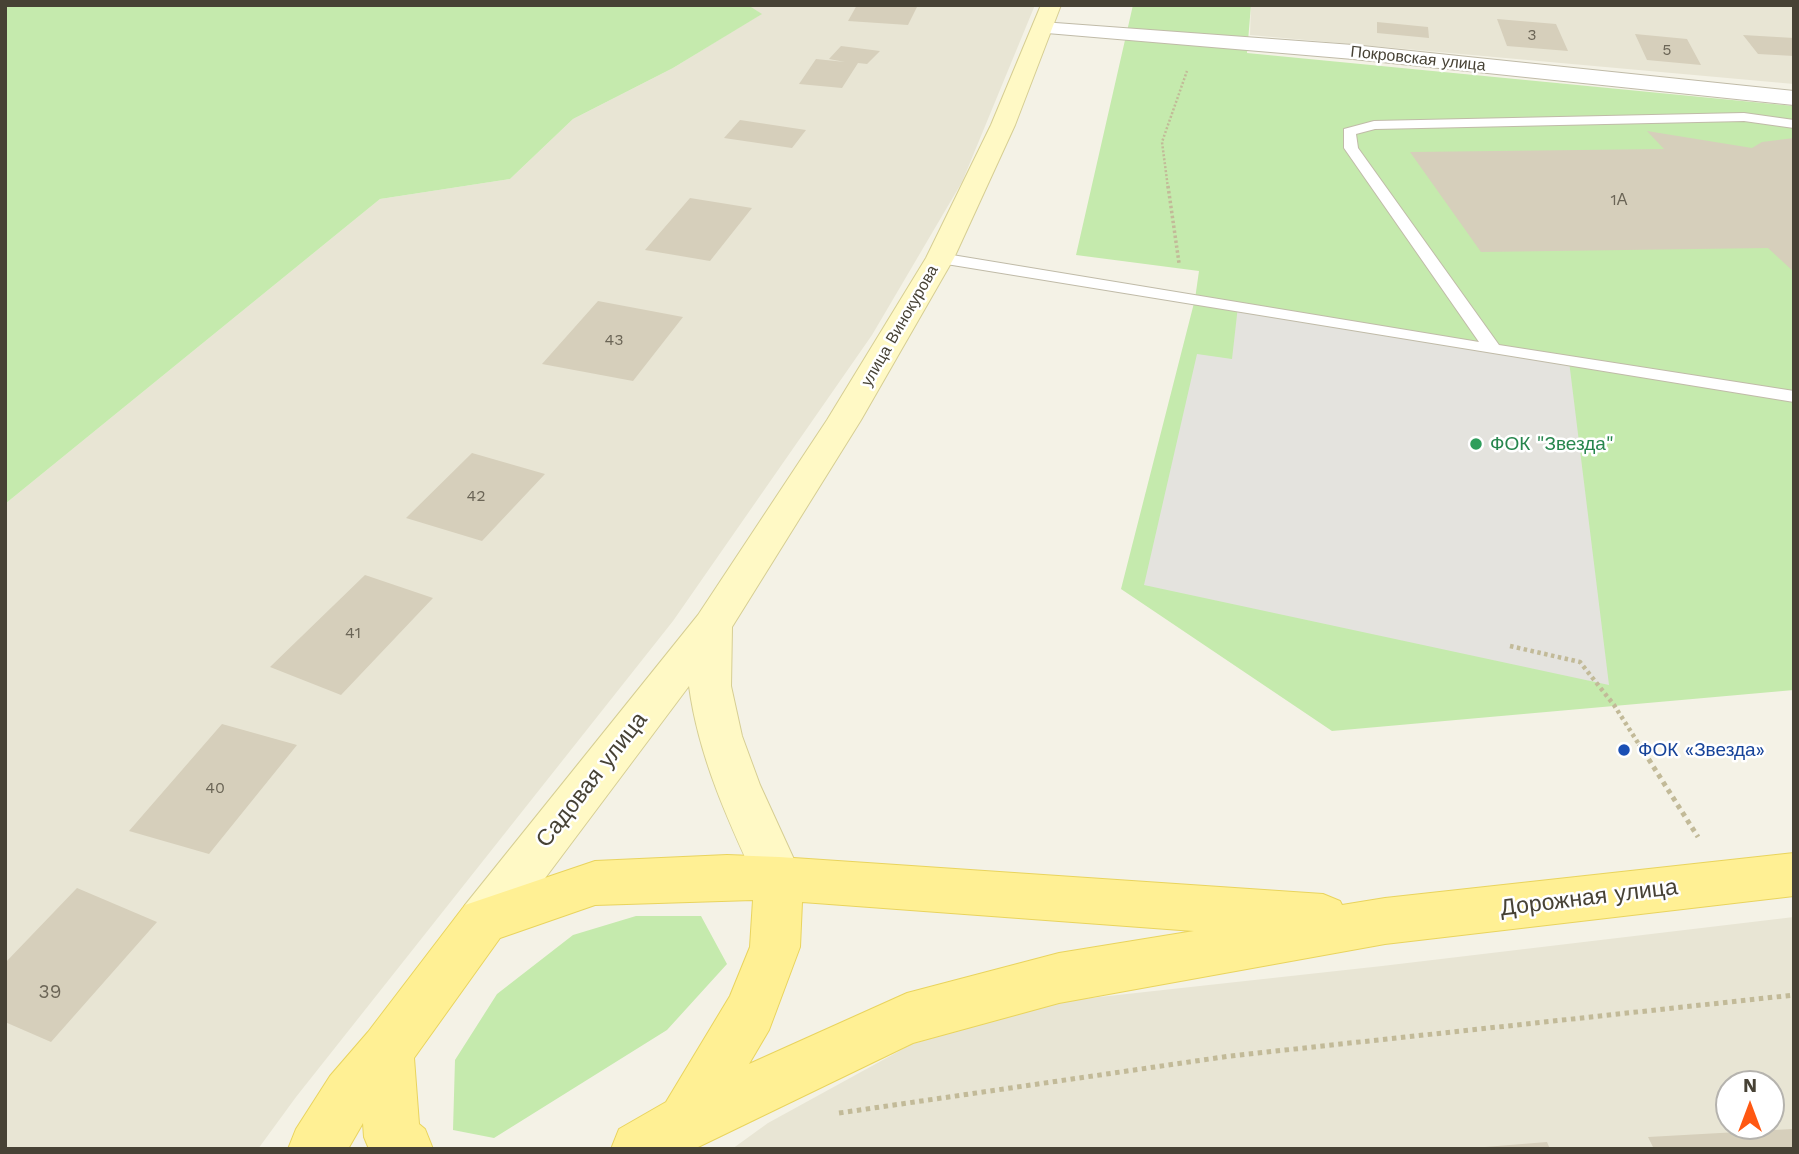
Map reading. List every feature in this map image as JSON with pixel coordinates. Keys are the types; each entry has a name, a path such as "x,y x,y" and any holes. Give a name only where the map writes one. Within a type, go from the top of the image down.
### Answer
{"main road":[{"name":"улица Винокурова","path":"712,626 845,420 940,258 1003,125 1047,16"},
{"path":"686,1122 750,1012 775,947 779,879 736,781 718,732 710,685 712,626"},
{"name":"Садовая улица","path":"316,1149 349,1095 387,1051 483,921 712,626"},
{"name":"Дорожная улица","path":"1385,921 1794,874"},
{"path":"483,921 595,883 727,877 1385,921"},
{"path":"639,1149 686,1122 907,1019 1059,978 1385,921"},
{"path":"387,1051 392,1137 405,1149"}],"street":[{"name":"Покровская улица","path":"1047,16 1199,40 1353,52 1794,98"}],"lane":[{"path":"1493,349 1351,148 1349,132 1374,125 1745,117 1794,124"},
{"path":"940,258 1794,397"}],"path":[{"path":"1177,296 1180,268 1162,142 1199,40"},
{"path":"1510,646 1580,662 1614,705 1725,882"},
{"path":"836,1113 1230,1056 1794,995"}],"shaded area":[{"path":"748,5 1035,5 962,182 872,335 673,621 296,1097 258,1149 5,1149 5,504 380,199 510,179 573,119 673,68 761,14"},
{"path":"1251,5 1794,5 1794,84 1250,35"},
{"path":"1238,306 1569,361 1609,685 1144,585 1197,354 1232,359"},
{"path":"1794,917 1794,1149 732,1149 768,1123 912,1044 1063,1001"}],"green space":[{"path":"5,5 748,5 762,14 673,68 573,119 510,179 380,199 5,504"},
{"name":"ФОК \"Звезда\"","path":"1133,5 1251,5 1247,53 1794,106 1794,690 1332,731 1121,589 1195,299 1199,271 1076,255"},
{"path":"636,916 701,916 727,964 667,1030 494,1138 453,1130 455,1060 497,994 573,935"}],"building":[{"path":"857,5 918,5 908,25 848,21"},
{"path":"1497,19 1556,24 1568,51 1507,46"},
{"path":"1377,22 1428,27 1429,38 1377,33"},
{"path":"1635,34 1687,39 1701,65 1647,60"},
{"path":"1743,35 1794,38 1794,56 1758,54"},
{"path":"841,46 880,51 867,64 858,63 842,88 799,84 816,59 845,62 829,59"},
{"path":"740,120 806,130 792,148 724,138"},
{"path":"1647,131 1752,148 1762,142 1794,138 1794,272 1768,248 1481,252 1410,152 1664,149"},
{"path":"690,198 752,208 710,261 645,250"},
{"path":"598,301 683,317 633,381 542,364"},
{"path":"472,453 545,474 482,541 406,518"},
{"path":"365,575 433,598 341,695 270,667"},
{"path":"222,724 297,745 209,854 129,831"},
{"path":"77,888 157,922 51,1042 5,1022 5,963"},
{"path":"1785,1129 1792,1129 1794,1149 1654,1149 1648,1137 1715,1133 1715,1140 1785,1140"},
{"path":"1547,1142 1550,1149 1485,1149 1485,1147"}],"place":[{"name":"ФОК \"Звезда\"","path":"1476,444"},
{"name":"ФОК «Звезда»","path":"1624,750"}]}
